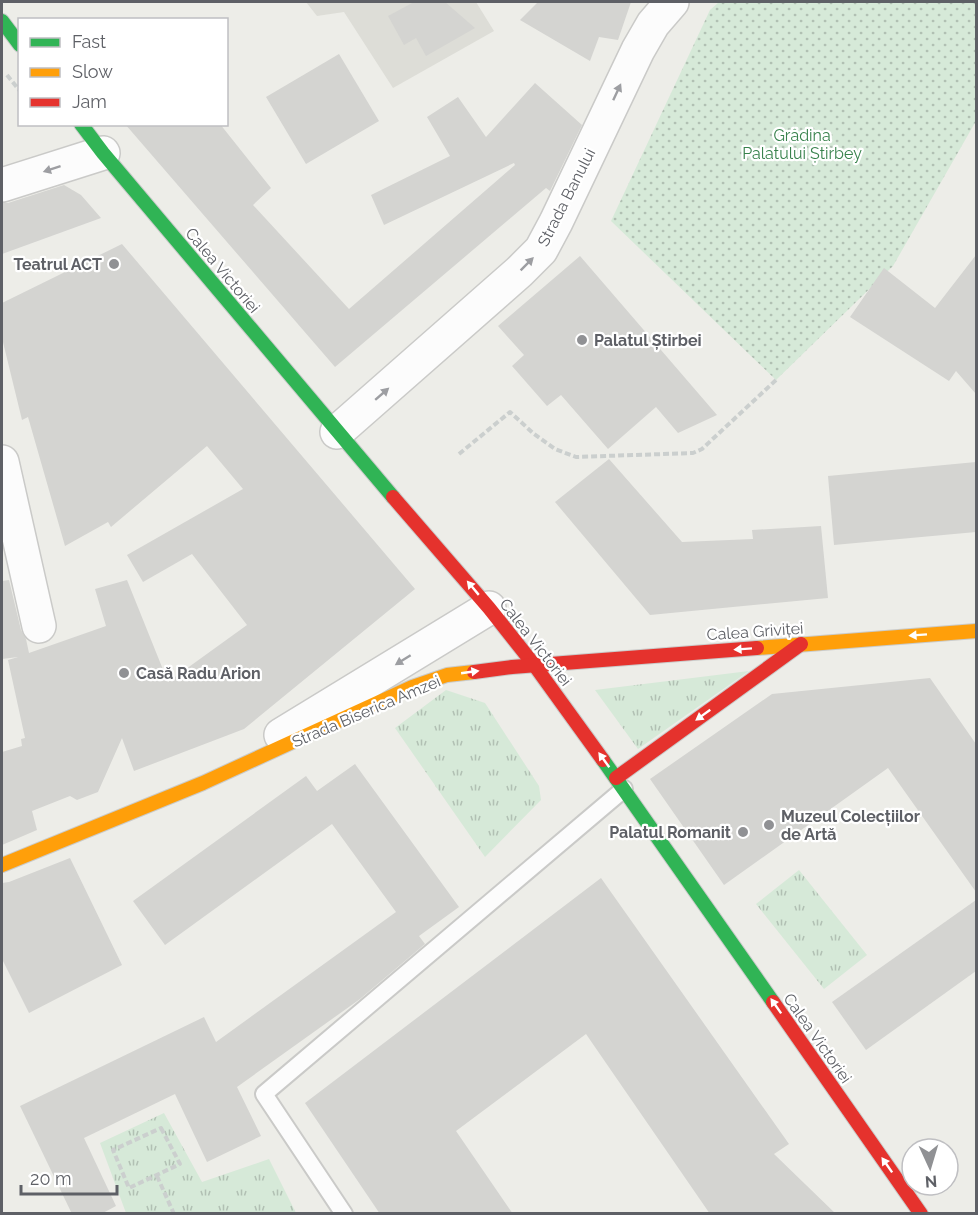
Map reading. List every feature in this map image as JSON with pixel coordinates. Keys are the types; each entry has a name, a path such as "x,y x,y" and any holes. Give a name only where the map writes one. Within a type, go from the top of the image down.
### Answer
{"main road":[{"path":"2,21 18,42"},
{"name":"Calea Victoriei","path":"83,126 337,432 489,608 535,666 620,783 921,1214"},
{"name":"Calea Griviței","path":"535,666 976,631"},
{"path":"620,783 801,644"},
{"name":"Strada Biserica Amzei","path":"2,865 203,783 412,687 447,675 535,666"}],"street":[{"name":"Strada Banului","path":"337,432 541,250 638,50 653,24 672,2"},
{"path":"2,185 103,153"},
{"path":"2,462 39,626"},
{"name":"Strada Biserica Amzei","path":"203,783 489,608"}],"lane":[{"path":"344,1214 264,1095 620,783"}],"path":[{"path":"2,67 18,88"},
{"path":"459,454 510,412 555,449 576,457 693,453 702,449 776,380"},
{"path":"161,1128 180,1164 157,1176 129,1188 112,1150 161,1128"},
{"path":"157,1176 174,1214"}],"shaded area":[{"path":"306,2 476,2 494,31 393,88 344,12 317,16"}],"green space":[{"name":"Grădina Palatului Știrbey","path":"719,2 976,2 976,121 893,266 776,380 611,221 710,10"},
{"path":"749,671 638,749 595,690"},
{"path":"446,690 485,703 539,786 541,800 485,857 395,728"},
{"path":"799,870 867,955 824,989 756,904"},
{"path":"164,1113 202,1182 269,1159 296,1213 126,1213 100,1143"}],"building":[{"path":"414,2 445,2 475,28 426,56 416,38 404,45 388,16"},
{"path":"538,2 631,2 618,40 599,37 590,61 520,20"},
{"path":"339,54 379,121 306,164 266,97"},
{"path":"535,83 582,125 550,191 546,188 335,367 127,126 222,126 271,188 253,205 349,309 515,165 514,163 384,225 371,195 450,156 427,117 458,97 486,137"},
{"path":"64,185 81,195 101,218 2,254 2,203"},
{"path":"122,244 415,589 244,729 134,771 122,738 98,792 77,800 70,796 32,811 37,830 2,845 2,752 22,746 21,739 25,738 8,660 18,657 2,659 2,581 9,580 29,653 106,626 95,589 127,580 168,682 247,625 192,554 143,582 127,555 243,489 207,446 111,527 108,522 65,546 28,417 22,420 2,338 2,303"},
{"path":"976,255 976,394 956,371 949,381 850,317 884,268 935,308"},
{"name":"Palatul Știrbei","path":"580,256 717,415 678,433 656,407 608,449 561,395 547,406 512,366 524,355 498,326"},
{"path":"609,459 682,542 753,539 752,530 821,526 828,598 650,615 555,502"},
{"path":"976,462 976,532 834,545 828,476"},
{"name":"Palatul Romanit","path":"930,678 976,744 976,892 888,768 724,885 650,779 772,694"},
{"path":"355,764 459,907 419,936 425,944 360,999 237,1087 261,1136 207,1162 175,1094 84,1138 116,1206 101,1214 72,1214 20,1106 204,1017 216,1042 396,912 332,824 165,945 133,901 306,776 317,791"},
{"path":"70,858 122,965 29,1013 2,959 2,883"},
{"path":"601,878 789,1144 774,1154 836,1214 710,1214 586,1034 456,1131 513,1214 380,1214 305,1103"},
{"path":"976,900 976,971 866,1050 832,1002"}],"traffic: fast":[{"path":"2,21 18,42"},
{"path":"83,126 393,497"},
{"path":"603,760 773,1002"}],"traffic: slow":[{"path":"757,648 976,631"},
{"path":"2,865 203,783 412,687 447,675 474,672"}],"traffic: jam":[{"path":"393,497 489,608 535,666 603,760"},
{"path":"616,778 801,644"},
{"path":"474,672 757,648"},
{"path":"773,1002 921,1214"}],"place":[{"name":"Teatrul ACT","path":"114,264"},
{"name":"Palatul Știrbei","path":"582,340"},
{"name":"Casă Radu Arion","path":"124,673"},
{"name":"Muzeul Colecțiilor de Artă","path":"769,825"},
{"name":"Palatul Romanit","path":"743,832"}]}
